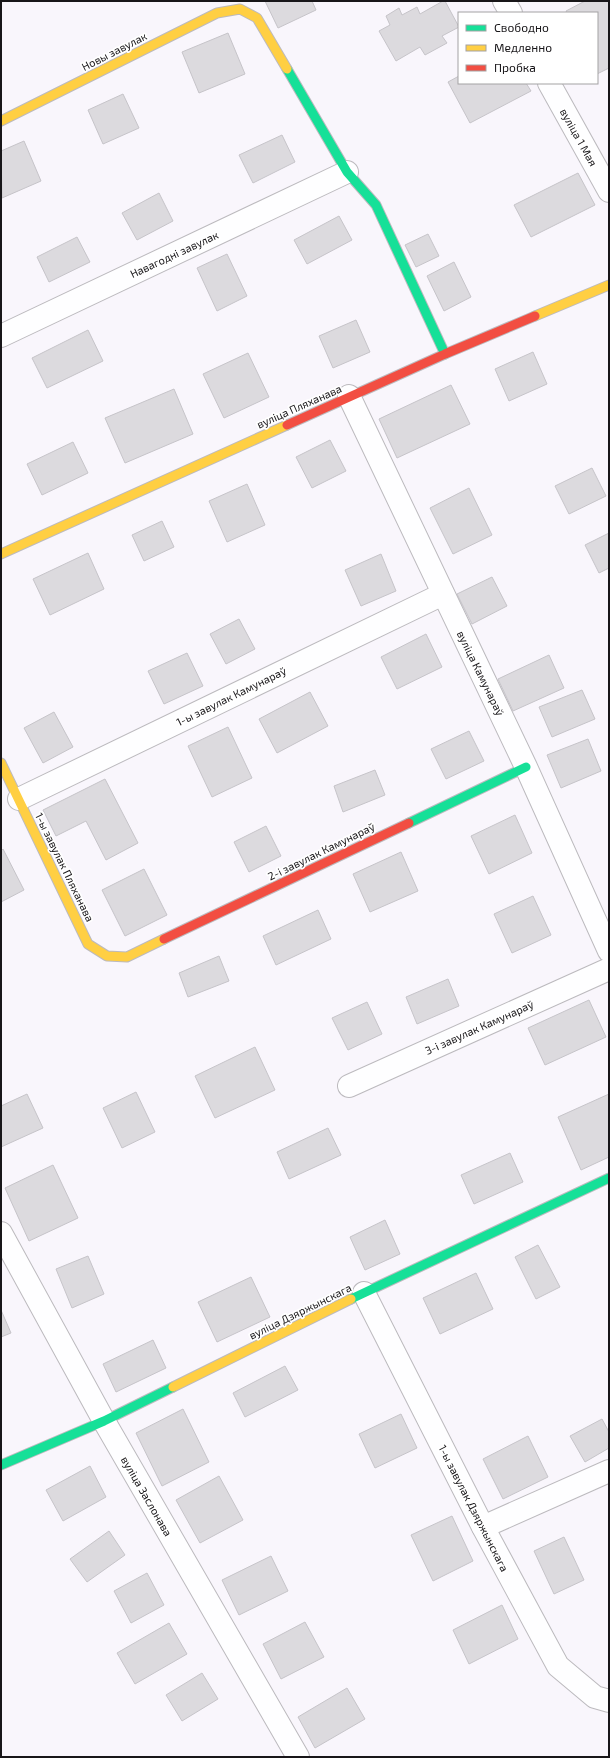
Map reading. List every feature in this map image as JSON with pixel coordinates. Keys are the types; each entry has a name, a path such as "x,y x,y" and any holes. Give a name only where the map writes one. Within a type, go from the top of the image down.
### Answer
{"street":[{"path":"504,1 510,12"},
{"name":"Новы завулак","path":"1,121 217,13 240,9 257,18 347,172"},
{"name":"вуліца 1 Мая","path":"550,84 609,191"},
{"path":"347,172 376,205 445,354"},
{"name":"Навагодні завулак","path":"1,336 347,172"},
{"name":"вуліца Пляханава","path":"1,554 349,396 609,285"},
{"name":"вуліца Камунараў","path":"349,396 526,767 609,951"},
{"name":"1-ы завулак Камунараў","path":"18,799 443,594"},
{"name":"1-ы завулак Пляханава","path":"1,763 88,944 107,956 127,958"},
{"name":"2-і завулак Камунараў","path":"127,958 526,767"},
{"name":"3-і завулак Камунараў","path":"349,1086 609,969"},
{"name":"вуліца Дзяржынскага","path":"1,1465 104,1422 364,1293 609,1178"},
{"name":"вуліца Заслонава","path":"1,1233 104,1422 298,1757"},
{"name":"1-ы завулак Дзяржынскага","path":"364,1293 483,1527 558,1666 595,1697 609,1701"},
{"path":"483,1527 609,1471"}],"building":[{"path":"265,1 312,1 316,10 278,28"},
{"path":"445,1 458,28 442,36 447,43 425,55 420,47 396,61 379,31 390,25 386,16 399,8 402,15 417,7 420,14"},
{"path":"585,1 609,1 609,68 598,74 598,12 566,11"},
{"path":"228,33 245,74 199,93 182,52"},
{"path":"458,77 458,84 527,84 531,91 470,123 448,82"},
{"path":"123,94 139,128 103,144 88,110"},
{"path":"282,135 295,162 253,183 239,155"},
{"path":"24,141 41,181 2,198 1,151"},
{"path":"578,173 595,205 531,237 514,205"},
{"path":"159,193 173,221 137,240 122,213"},
{"path":"339,216 352,240 307,264 294,240"},
{"path":"428,234 439,256 416,267 405,245"},
{"path":"77,237 90,262 49,282 37,257"},
{"path":"227,254 247,296 217,311 197,268"},
{"path":"454,262 471,297 444,311 427,276"},
{"path":"356,320 370,352 333,368 319,336"},
{"path":"88,330 103,361 47,388 32,358"},
{"path":"533,352 547,384 509,401 495,369"},
{"path":"248,353 269,397 224,418 203,374"},
{"path":"451,385 470,424 397,458 379,419"},
{"path":"174,389 193,434 125,463 105,418"},
{"path":"330,440 346,471 312,488 296,457"},
{"path":"73,442 88,473 42,495 27,464"},
{"path":"592,468 606,496 569,514 555,486"},
{"path":"247,484 265,525 227,542 209,501"},
{"path":"469,488 492,535 453,554 430,508"},
{"path":"162,521 174,547 144,561 132,535"},
{"path":"609,533 609,568 599,573 585,545"},
{"path":"88,553 104,589 50,615 33,579"},
{"path":"381,554 396,591 361,606 345,570"},
{"path":"492,577 507,606 472,624 457,594"},
{"path":"239,619 255,649 226,664 210,634"},
{"path":"426,634 442,667 397,689 381,657"},
{"path":"187,653 203,686 164,704 148,671"},
{"path":"549,655 564,688 513,711 498,679"},
{"path":"582,690 595,719 552,737 539,707"},
{"path":"310,692 328,726 277,753 259,719"},
{"path":"54,712 73,747 43,763 24,728"},
{"path":"228,727 252,778 212,797 188,746"},
{"path":"469,731 484,761 446,779 431,749"},
{"path":"588,739 601,771 561,788 547,755"},
{"path":"375,770 385,795 343,812 334,786"},
{"path":"105,779 138,843 106,860 86,821 56,836 43,810"},
{"path":"515,815 532,853 489,874 471,836"},
{"path":"266,826 281,856 249,872 234,842"},
{"path":"3,849 24,890 1,902 1,851"},
{"path":"401,852 418,891 370,912 353,874"},
{"path":"144,869 167,915 125,936 102,890"},
{"path":"533,896 551,935 512,953 494,914"},
{"path":"318,910 331,939 276,965 263,936"},
{"path":"219,956 229,981 188,997 179,973"},
{"path":"448,979 459,1006 417,1024 406,997"},
{"path":"589,1000 606,1037 545,1065 528,1028"},
{"path":"367,1002 382,1034 348,1050 332,1018"},
{"path":"255,1047 275,1090 215,1118 195,1076"},
{"path":"136,1092 155,1132 122,1148 103,1108"},
{"path":"27,1094 43,1128 1,1147 1,1106"},
{"path":"609,1094 609,1157 581,1170 558,1117"},
{"path":"328,1128 341,1155 289,1179 277,1152"},
{"path":"510,1153 523,1182 474,1204 461,1175"},
{"path":"53,1165 78,1218 29,1241 5,1188"},
{"path":"385,1220 400,1254 365,1270 350,1237"},
{"path":"538,1245 560,1287 536,1299 515,1257"},
{"path":"88,1256 104,1294 72,1308 56,1269"},
{"path":"476,1273 493,1309 440,1334 423,1298"},
{"path":"251,1277 270,1317 217,1342 198,1302"},
{"path":"1,1310 11,1333 1,1337"},
{"path":"153,1340 166,1368 116,1392 103,1364"},
{"path":"285,1366 298,1390 245,1417 233,1393"},
{"path":"183,1409 209,1462 162,1486 136,1433"},
{"path":"401,1414 417,1448 375,1468 359,1434"},
{"path":"602,1419 609,1432 609,1448 585,1462 570,1436"},
{"path":"528,1436 548,1477 503,1499 483,1459"},
{"path":"90,1466 106,1497 63,1521 46,1490"},
{"path":"219,1476 243,1520 200,1543 176,1500"},
{"path":"452,1516 473,1561 433,1581 411,1535"},
{"path":"109,1531 125,1555 87,1582 70,1559"},
{"path":"564,1537 584,1580 554,1594 534,1551"},
{"path":"271,1556 288,1591 239,1615 222,1580"},
{"path":"147,1573 164,1605 131,1623 114,1591"},
{"path":"502,1605 518,1639 469,1664 453,1630"},
{"path":"305,1622 324,1657 281,1679 263,1644"},
{"path":"169,1623 187,1654 135,1684 117,1653"},
{"path":"202,1673 218,1699 182,1721 166,1695"},
{"path":"347,1688 365,1719 315,1748 298,1717"}],"traffic: fast":[{"path":"287,69 347,172 376,205 445,354"},
{"path":"409,823 526,767"},
{"path":"351,1299 609,1178"},
{"path":"1,1465 104,1421 173,1387"}],"traffic: slow":[{"path":"1,121 217,13 240,9 257,18 287,69"},
{"path":"535,316 609,285"},
{"path":"1,554 287,425"},
{"path":"1,763 88,944 107,956 127,957 164,939"},
{"path":"173,1387 351,1299"}],"traffic: jam":[{"path":"287,425 445,354 535,316"},
{"path":"164,939 409,823"}]}
